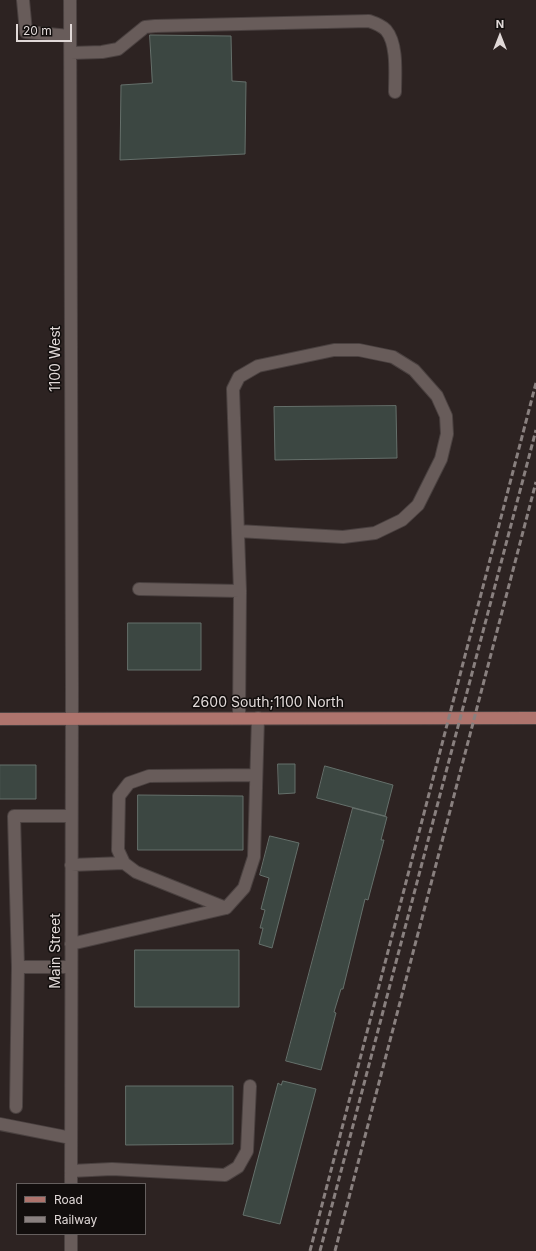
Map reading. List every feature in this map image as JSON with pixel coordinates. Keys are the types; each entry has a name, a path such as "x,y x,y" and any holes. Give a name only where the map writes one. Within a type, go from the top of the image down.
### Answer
{"main road":[{"name":"2600 South;1100 North","path":"0,718 536,718"}],"street":[{"path":"23,0 26,32 70,36"},
{"name":"1100 West","path":"70,0 71,718"},
{"path":"71,53 102,52 118,49 145,27 369,20 377,23 386,30 391,40 395,59 396,92"},
{"path":"238,531 343,536 375,533 402,520 418,505 441,459 447,434 446,416 437,396 414,370 393,357 359,350 334,350 258,366 239,377 233,389 240,590 240,718"},
{"path":"139,589 240,590"},
{"name":"Main Street","path":"71,718 71,1183"},
{"path":"71,944 226,908 244,888 254,857 258,718"},
{"path":"226,908 136,872 124,864 118,850 119,796 129,783 149,776 256,775"},
{"path":"16,1106 18,966 14,816 71,816"},
{"path":"71,865 124,864"},
{"path":"18,966 71,966"},
{"path":"71,1171 112,1168 225,1175 238,1167 247,1151 250,1086"},
{"path":"0,1124 71,1138"},
{"path":"71,1235 71,1251"}],"building":[{"path":"150,35 231,36 232,81 246,82 245,154 120,160 121,85 152,83"},
{"path":"396,406 397,458 275,460 274,407"},
{"path":"128,623 201,623 201,670 128,670"},
{"path":"278,764 295,764 295,793 279,794"},
{"path":"0,765 36,765 36,799 0,799"},
{"path":"325,766 393,785 385,816 317,798"},
{"path":"138,795 243,796 243,850 138,850"},
{"path":"353,808 387,817 381,840 384,840 368,900 365,899 343,989 341,989 334,1012 336,1013 321,1070 286,1061"},
{"path":"270,836 299,843 272,948 259,944 263,928 260,928 265,910 261,909 269,878 260,875"},
{"path":"135,950 239,950 239,1007 135,1007"},
{"path":"283,1081 316,1089 280,1224 243,1215 278,1083 281,1085"},
{"path":"126,1086 233,1086 233,1144 126,1145"}],"railway":[{"path":"310,1251 536,383"},
{"path":"320,1251 536,430"},
{"path":"335,1251 536,482"}]}
